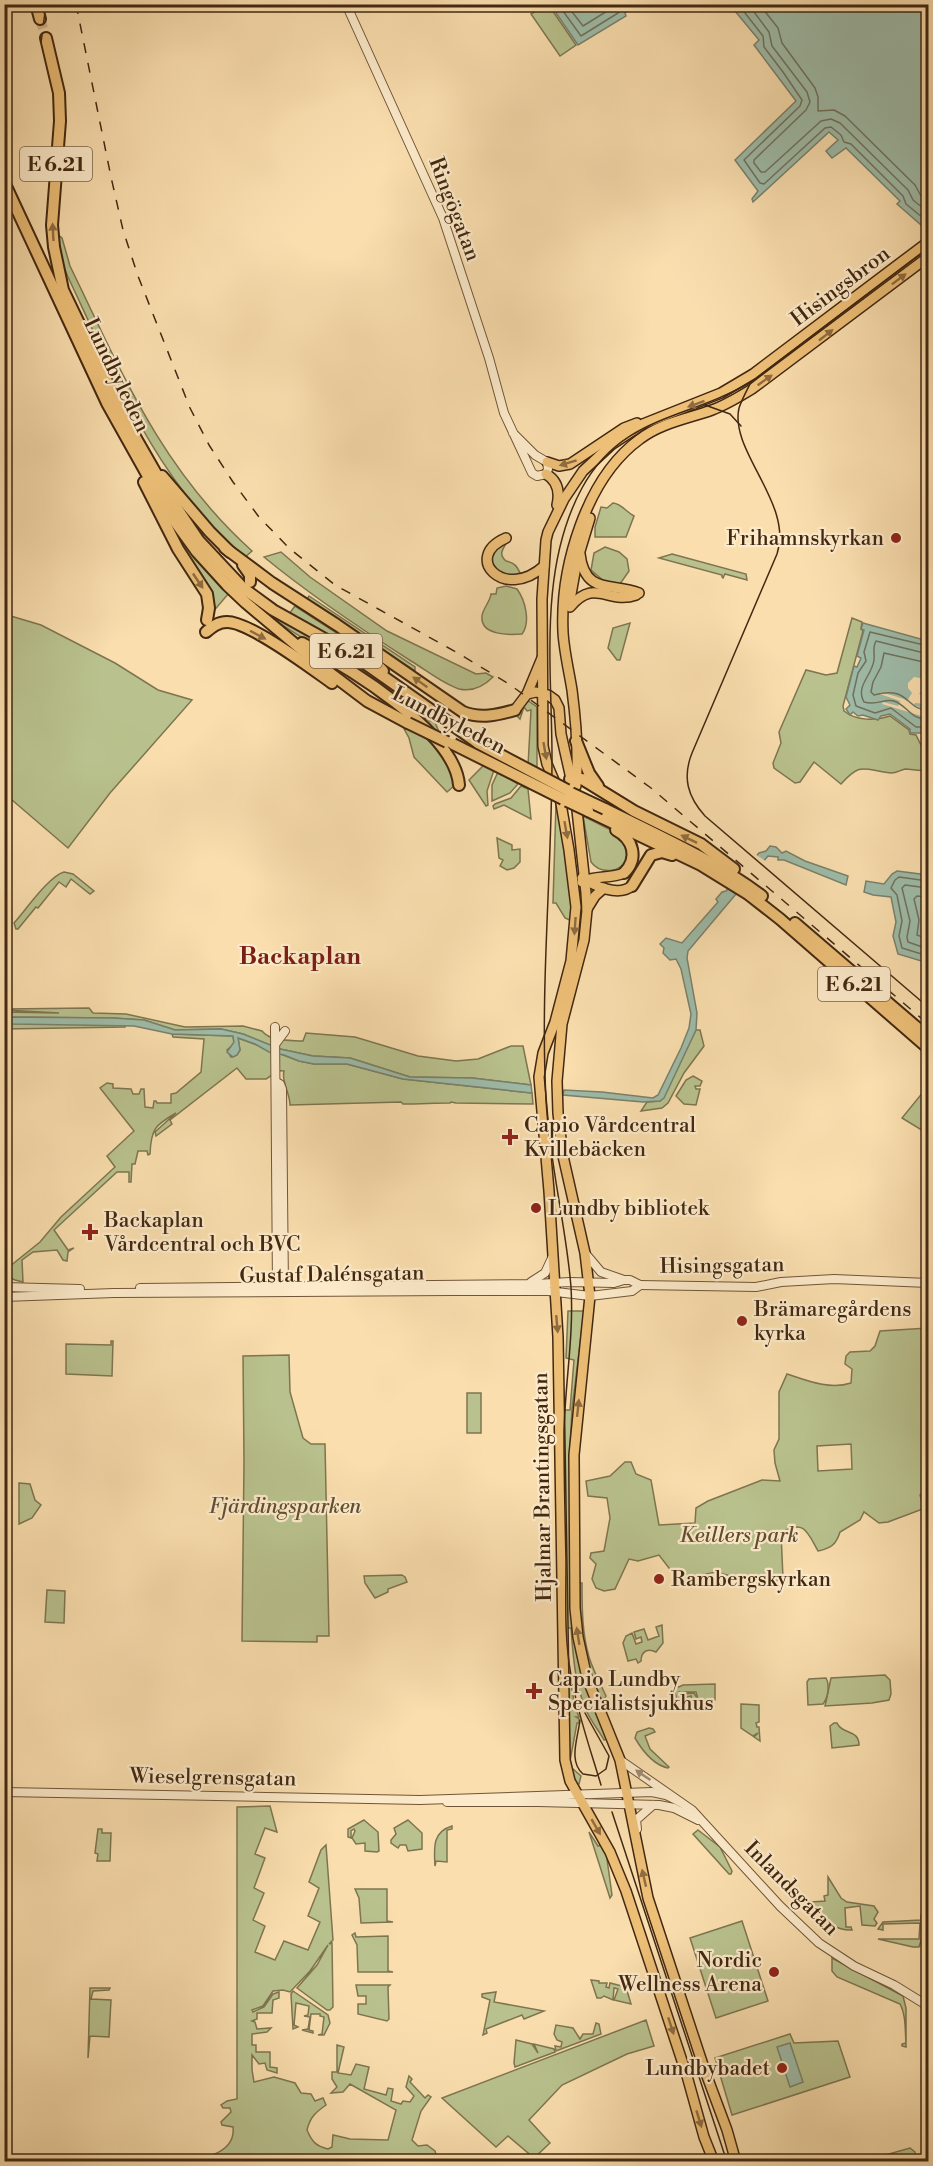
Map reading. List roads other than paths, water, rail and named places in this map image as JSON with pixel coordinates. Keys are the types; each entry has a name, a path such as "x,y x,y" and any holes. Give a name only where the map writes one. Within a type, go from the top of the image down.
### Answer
{"highway":[{"path":"36,4 40,19"},
{"name":"Lundbyleden","path":"46,38 56,77 60,105 52,225 63,290 107,384 143,453 199,541 243,588 273,610 350,654 478,743 604,816 716,874 734,877"},
{"name":"Lundbyleden","path":"4,182 85,357 125,437 168,512 197,552 227,585 367,701 588,811 713,863 750,889 928,1037"},
{"name":"E 6.21","path":"4,197 42,279 71,336 85,357"},
{"path":"125,437 157,509 183,558 207,594 209,608 207,626 235,623 277,645 342,689 367,701"},
{"path":"143,453 195,515 247,570 249,579 259,580 345,635 366,652 397,686"},
{"path":"225,548 272,583 463,712 480,716 515,710"},
{"path":"281,632 314,649 410,713 444,750 458,773 459,785"},
{"path":"576,741 589,773 602,791"},
{"path":"574,779 602,791 634,811 706,847 734,877"},
{"path":"604,816 630,842 633,852 632,862 624,873"},
{"path":"632,885 649,858 656,853 668,854 705,872 716,874"},
{"name":"Lundbyleden","path":"750,889 780,919 928,1048"}],"main road":[{"name":"Hisingsbron","path":"774,360 928,242"},
{"name":"Hisingsbron","path":"782,368 928,257"},
{"name":"Hjalmar Brantingsgatan","path":"714,2162 626,1891 610,1852 566,1771 559,1356 539,1070 571,961 576,922 575,890 559,792 544,752 542,599 548,532 573,484 601,454 622,437 657,418 721,393 774,360"},
{"name":"Hjalmar Brantingsgatan","path":"736,2162 728,2130 705,2071 648,1898 620,1760 587,1677 578,1637 575,1608 575,1438 590,1296 585,1254 563,1156 556,1081 559,1037 584,940 587,910 574,779 576,741 573,699 564,646 563,622 564,600 573,550 586,513 608,469 626,450 645,435 737,398 782,368"},
{"path":"563,622 568,609 579,551 598,498 614,471 640,445 657,435 699,418 711,410"},
{"path":"547,462 560,466 570,464 624,428 657,418"},
{"path":"546,474 553,478 559,493 554,518"},
{"path":"506,538 496,544 488,556 489,567 496,576 520,579 544,566"},
{"path":"568,609 578,598 589,592 618,596 634,596 639,593 605,587 593,581 582,565 579,551"},
{"path":"515,710 527,694 543,656"},
{"name":"Hjalmar Brantingsgatan","path":"543,693 555,700 559,708 561,734 574,779"},
{"path":"527,694 543,693"},
{"path":"559,792 574,779"},
{"path":"569,849 578,873 585,880 604,888 621,891 632,885"},
{"path":"583,863 611,877"},
{"path":"575,890 579,884 593,877 611,877 624,873"},
{"path":"587,910 595,896 604,888"}],"street":[{"name":"Ringögatan","path":"346,4 442,218 489,358 504,413 532,473 537,476 546,474"},
{"name":"Ringögatan","path":"513,433 535,455 547,462"},
{"path":"546,474 547,462"},
{"path":"275,1027 276,1082 282,1089 279,1105 281,1290"},
{"path":"276,1043 285,1031"},
{"path":"530,1283 545,1273 553,1254"},
{"name":"Gustaf Dalénsgatan","path":"585,1254 601,1272 624,1280"},
{"name":"Gustaf Dalénsgatan","path":"4,1287 281,1290 530,1283 555,1287 590,1296 632,1291 640,1285 624,1280 614,1283 589,1282 555,1287 114,1293 4,1297"},
{"name":"Hisingsgatan","path":"640,1285 756,1287 804,1281 838,1280 928,1283"},
{"name":"Inlandsgatan","path":"620,1760 692,1810 811,1937 843,1960 894,1984 928,2006"},
{"name":"Wieselgrensgatan","path":"4,1792 466,1800"},
{"name":"Inlandsgatan","path":"466,1800 657,1792 680,1802"},
{"name":"Inlandsgatan","path":"466,1800 653,1804 674,1808 700,1820"},
{"path":"637,1849 636,1820 653,1804"}],"water":[{"path":"556,4 636,5 625,13 626,16 578,45 552,7"},
{"path":"730,5 928,5 928,231 897,204 900,201 846,148 832,158 826,151 838,140 829,132 753,202 752,199 758,191 735,160 796,101 754,45 759,40"},
{"path":"863,623 928,641 928,733 910,733 910,729 890,714 881,716 878,720 863,715 858,716 853,712 850,715 846,709 850,705 846,697 854,666 857,667 861,658 857,656 864,630 861,629"},
{"path":"770,846 776,847 782,853 786,851 805,861 848,876 846,885 784,860 778,860 778,857 768,856 688,951 687,958 697,1013 696,1030 664,1098 660,1101 643,1102 563,1095 564,1090 653,1098 658,1095 681,1048 689,1028 691,1014 681,969 676,959 670,960 663,953 664,948 660,944 666,938 682,943 718,902 716,899 722,892 726,891 759,853 766,851"},
{"path":"897,871 928,875 928,963 898,954 893,936 896,922 891,897 864,892 866,881 884,884"},
{"path":"4,1017 113,1018 144,1020 175,1030 221,1029 243,1034 280,1049 313,1056 350,1058 410,1077 472,1078 531,1085 532,1093 403,1079 347,1064 314,1064 269,1052 238,1038 240,1050 233,1057 227,1052 234,1042 233,1036 172,1034 134,1026 12,1024 5,1023"},
{"path":"790,2043 803,2082 790,2087 777,2047"}],"tunnel":[{"path":"40,19 46,38"}],"tram line":[{"path":"601,1785 577,1703 567,1646 564,1432 571,1287 546,1099 544,1014 552,757 550,620 559,552 568,519 582,488 598,464 616,446 636,432 751,382 928,248"},
{"path":"751,382 739,408 738,425 743,442 770,497 777,516 780,535 777,554 692,753 687,771 688,787 694,802 705,816 928,1007"},
{"path":"705,405 730,414 741,426"},
{"path":"580,1720 575,1749 576,1763 583,1774 596,1776 606,1769 609,1756 585,1713"},
{"path":"612,1812 727,2162"}],"railway":[{"path":"41,43 46,4"},
{"path":"76,4 123,230 138,276 190,408 209,445 259,517 289,548 335,585 509,684 651,788 928,1024"}],"place":[{"name":"Frihamnskyrkan","path":"896,538"},
{"name":"Capio Vårdcentral Kvillebäcken","path":"510,1137"},
{"name":"Lundby bibliotek","path":"536,1208"},
{"name":"Backaplan Vårdcentral och BVC","path":"90,1232"},
{"name":"Brämaregårdens kyrka","path":"742,1321"},
{"name":"Rambergskyrkan","path":"659,1579"},
{"name":"Capio Lundby Specialistsjukhus","path":"534,1691"},
{"name":"Nordic Wellness Arena","path":"774,1972"},
{"name":"Lundbybadet","path":"782,2068"}],"district":[{"name":"Backaplan","path":"300,956"}],"park label":[{"name":"Fjärdingsparken","path":"285,1506"},
{"name":"Keillers park","path":"739,1535"}]}
